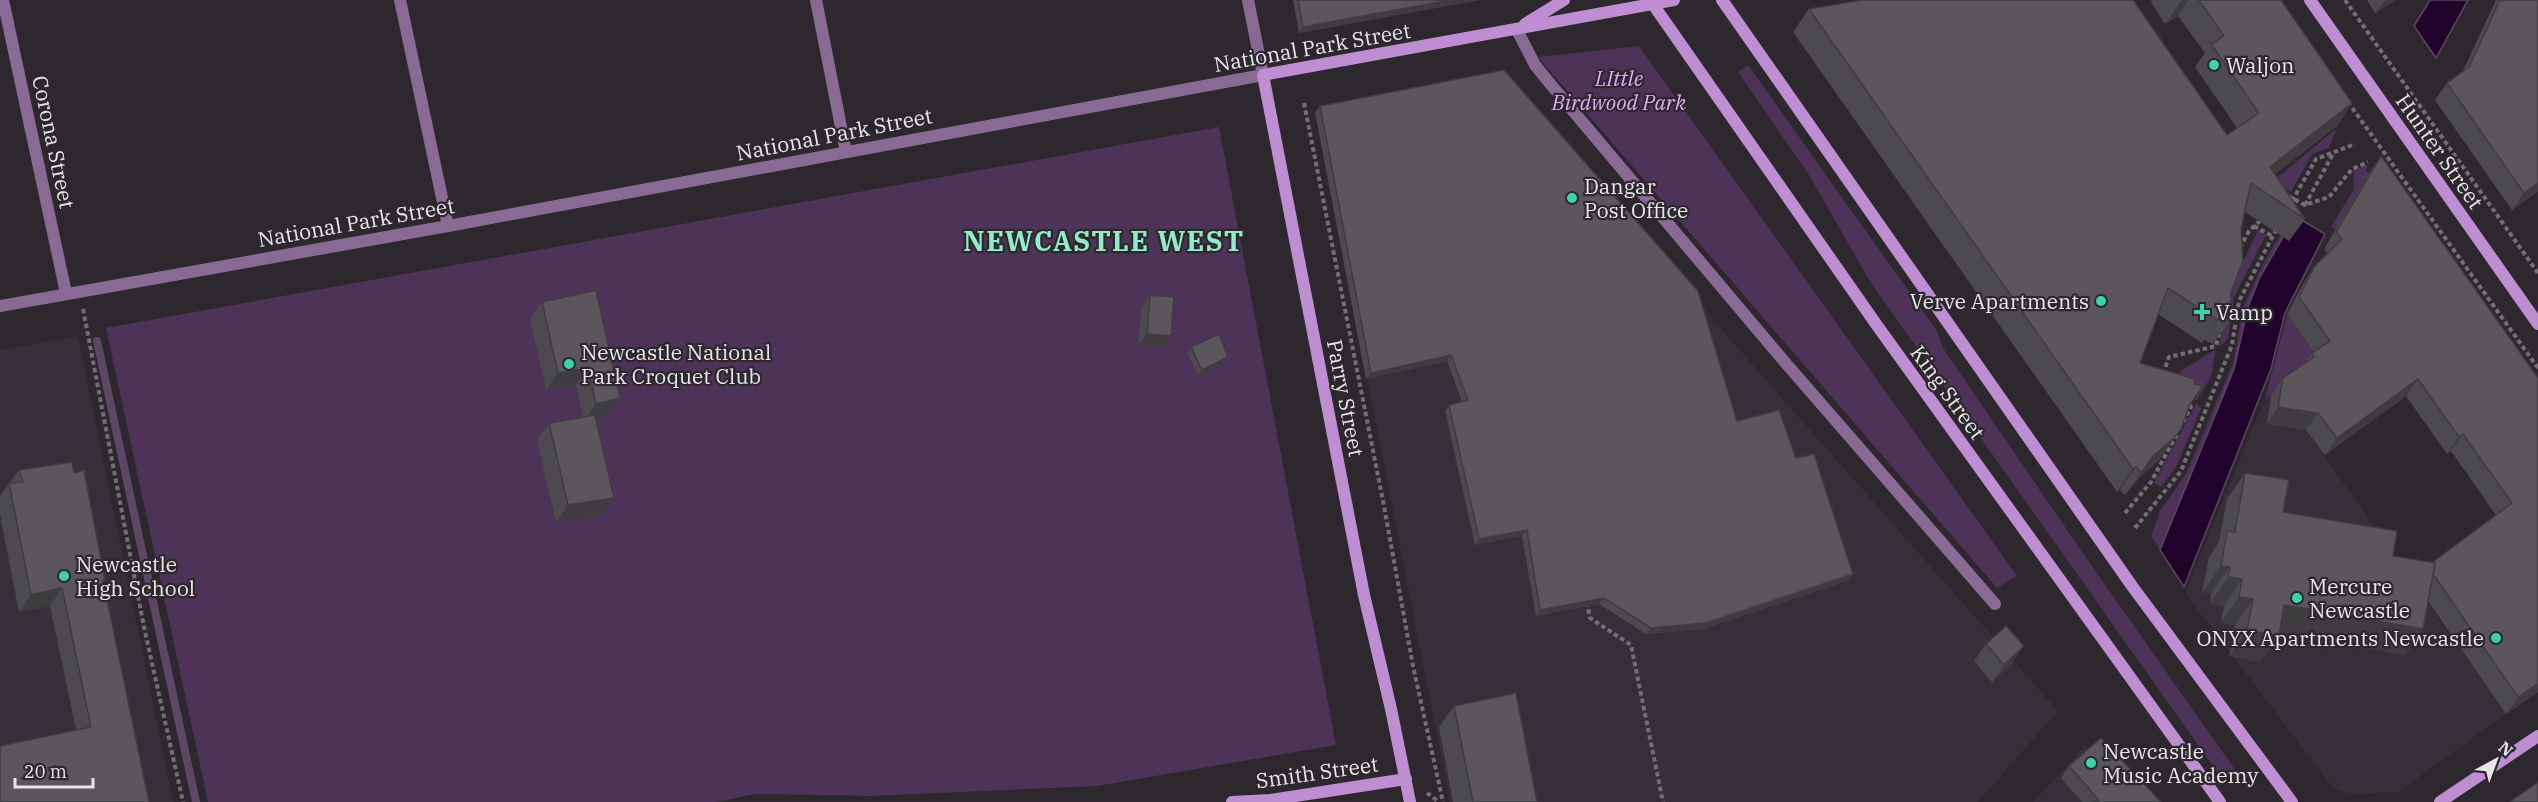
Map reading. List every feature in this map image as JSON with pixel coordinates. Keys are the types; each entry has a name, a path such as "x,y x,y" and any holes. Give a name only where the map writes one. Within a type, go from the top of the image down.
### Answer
{"main road":[{"path":"1517,30 1564,0"},
{"name":"National Park Street","path":"1263,75 1517,30 1652,2 1674,0"},
{"name":"King Street","path":"1722,0 2132,586 2292,802"},
{"name":"Hunter Street","path":"2310,0 2538,324"},
{"name":"King Street","path":"1652,2 1875,324 2220,802"},
{"name":"Parry Street","path":"1263,75 1364,595 1410,802"},
{"path":"2440,802 2538,736"},
{"name":"Smith Street","path":"1232,802 1270,800 1406,779"}],"street":[{"name":"Corona Street","path":"3,0 66,293"},
{"path":"400,0 448,226"},
{"path":"816,0 846,152"},
{"name":"Parry Street","path":"1248,0 1263,75"},
{"path":"1517,30 1540,72 1783,360 1995,604"},
{"name":"National Park Street","path":"0,306 448,226 1263,75"}],"path":[{"path":"2345,0 2538,273"},
{"path":"2344,96 2538,368"},
{"path":"1304,103 1384,506 1413,666 1443,802"},
{"path":"2288,208 2316,159 2355,144"},
{"path":"2305,206 2334,153"},
{"path":"2305,206 2329,197 2352,169 2368,162"},
{"path":"2284,194 2305,206"},
{"path":"2239,250 2249,231 2270,211"},
{"path":"2254,226 2272,236"},
{"path":"2135,528 2181,471 2232,345 2239,301 2278,227"},
{"path":"79,291 144,627 183,802"},
{"path":"2170,383 2162,375 2169,357 2216,346 2220,324"},
{"path":"2125,513 2151,482 2191,407 2184,399"},
{"path":"1586,595 1590,618 1631,645 1663,802"}],"shaded area":[{"path":"2430,0 2468,0 2436,58 2414,26"},
{"path":"1315,112 1693,297 2058,711 1978,802 1450,802"},
{"path":"2295,216 2325,234 2285,313 2271,369 2184,587 2160,550 2234,369 2248,307 2259,279"},
{"name":"Newcastle High School","path":"78,336 173,802 0,802 0,350"},
{"path":"2278,390 2506,714 2398,792 2350,794 2333,788 2185,593 2265,399"},
{"path":"2086,745 2136,802 2033,802"}],"green space":[{"name":"LIttle Birdwood Park","path":"1639,46 2017,576 1997,588 1538,57"},
{"path":"1748,65 1937,331 1943,348 2080,549 2238,774 2225,783 1871,283 1809,175 1738,72"},
{"path":"1219,127 1336,745 1097,786 871,796 755,794 716,802 208,802 106,328"},
{"path":"2337,128 2329,148 2312,154 2291,192 2272,182"},
{"path":"2366,165 2368,168 2366,171 2369,173 2336,230 2331,227 2354,189 2353,171"},
{"path":"2294,212 2296,214 2259,279 2248,307 2234,369 2160,550 2151,536 2160,511 2186,474 2233,363 2244,305 2263,264"},
{"path":"2258,230 2266,235 2234,297 2228,339 2219,347 2229,292"},
{"path":"2287,314 2318,358 2302,374 2265,399"},
{"path":"2216,349 2211,377 2196,401 2179,377 2179,372"},
{"path":"2197,402 2201,409 2176,467 2161,487 2154,483"}],"building":[{"path":"1298,0 1450,0 1303,27"},
{"path":"1862,0 2133,0 2227,135 2259,113 2211,44 2224,36 2199,0 2281,0 2352,103 2270,167 2305,219 2251,183 2241,228 2243,261 2231,292 2229,322 2220,317 2217,320 2168,288 2140,363 2195,379 2194,384 2203,386 2190,404 2181,429 2154,455 2141,473 2136,467 2133,469 1809,9"},
{"path":"2500,0 2538,0 2538,183 2524,193 2447,83 2469,67"},
{"path":"1504,70 1698,291 1737,421 1779,410 1796,458 1814,454 1853,574 1706,623 1651,628 1604,598 1540,610 1527,530 1479,539 1449,405 1468,400 1451,355 1371,373 1320,106"},
{"path":"2381,156 2538,378 2538,684 2518,697 2433,574 2435,563 2433,562 2512,503 2463,434 2459,437 2418,379 2337,438 2318,413 2278,407 2283,378 2314,357 2312,353 2330,341 2299,297 2314,267 2342,239 2336,232"},
{"path":"596,290 620,398 596,404 588,368 558,373 542,302"},
{"path":"1150,295 1174,297 1171,336 1147,334"},
{"path":"1219,334 1228,357 1202,370 1191,347"},
{"path":"595,415 614,498 568,505 549,423"},
{"path":"72,462 74,473 84,470 105,580 103,580 149,802 0,802 0,746 91,727 62,588 31,595 9,483 23,482 19,470"},
{"path":"2245,473 2289,480 2283,512 2397,531 2393,556 2435,563 2423,629 2284,605 2279,636 2247,630 2253,599 2239,597 2242,579 2228,577 2230,567 2221,566 2227,531 2235,532"},
{"path":"2006,626 2024,646 2004,665 1986,644"},
{"path":"1516,693 1537,802 1473,802 1454,706"},
{"path":"2101,738 2161,802 2091,802 2099,800 2069,766"},
{"path":"2538,782 2538,802 2510,802"}],"waterway":[{"path":"97,341 196,802"}],"place":[{"name":"Waljon","path":"2214,65"},
{"name":"Dangar Post Office","path":"1572,198"},
{"name":"Verve Apartments","path":"2101,301"},
{"name":"Vamp","path":"2202,312"},
{"name":"Newcastle National Park Croquet Club","path":"569,364"},
{"name":"Newcastle High School","path":"64,576"},
{"name":"Mercure Newcastle","path":"2297,598"},
{"name":"ONYX Apartments Newcastle","path":"2496,638"},
{"name":"Newcastle Music Academy","path":"2091,763"}],"district":[{"name":"NEWCASTLE WEST","path":"1104,240"}]}
